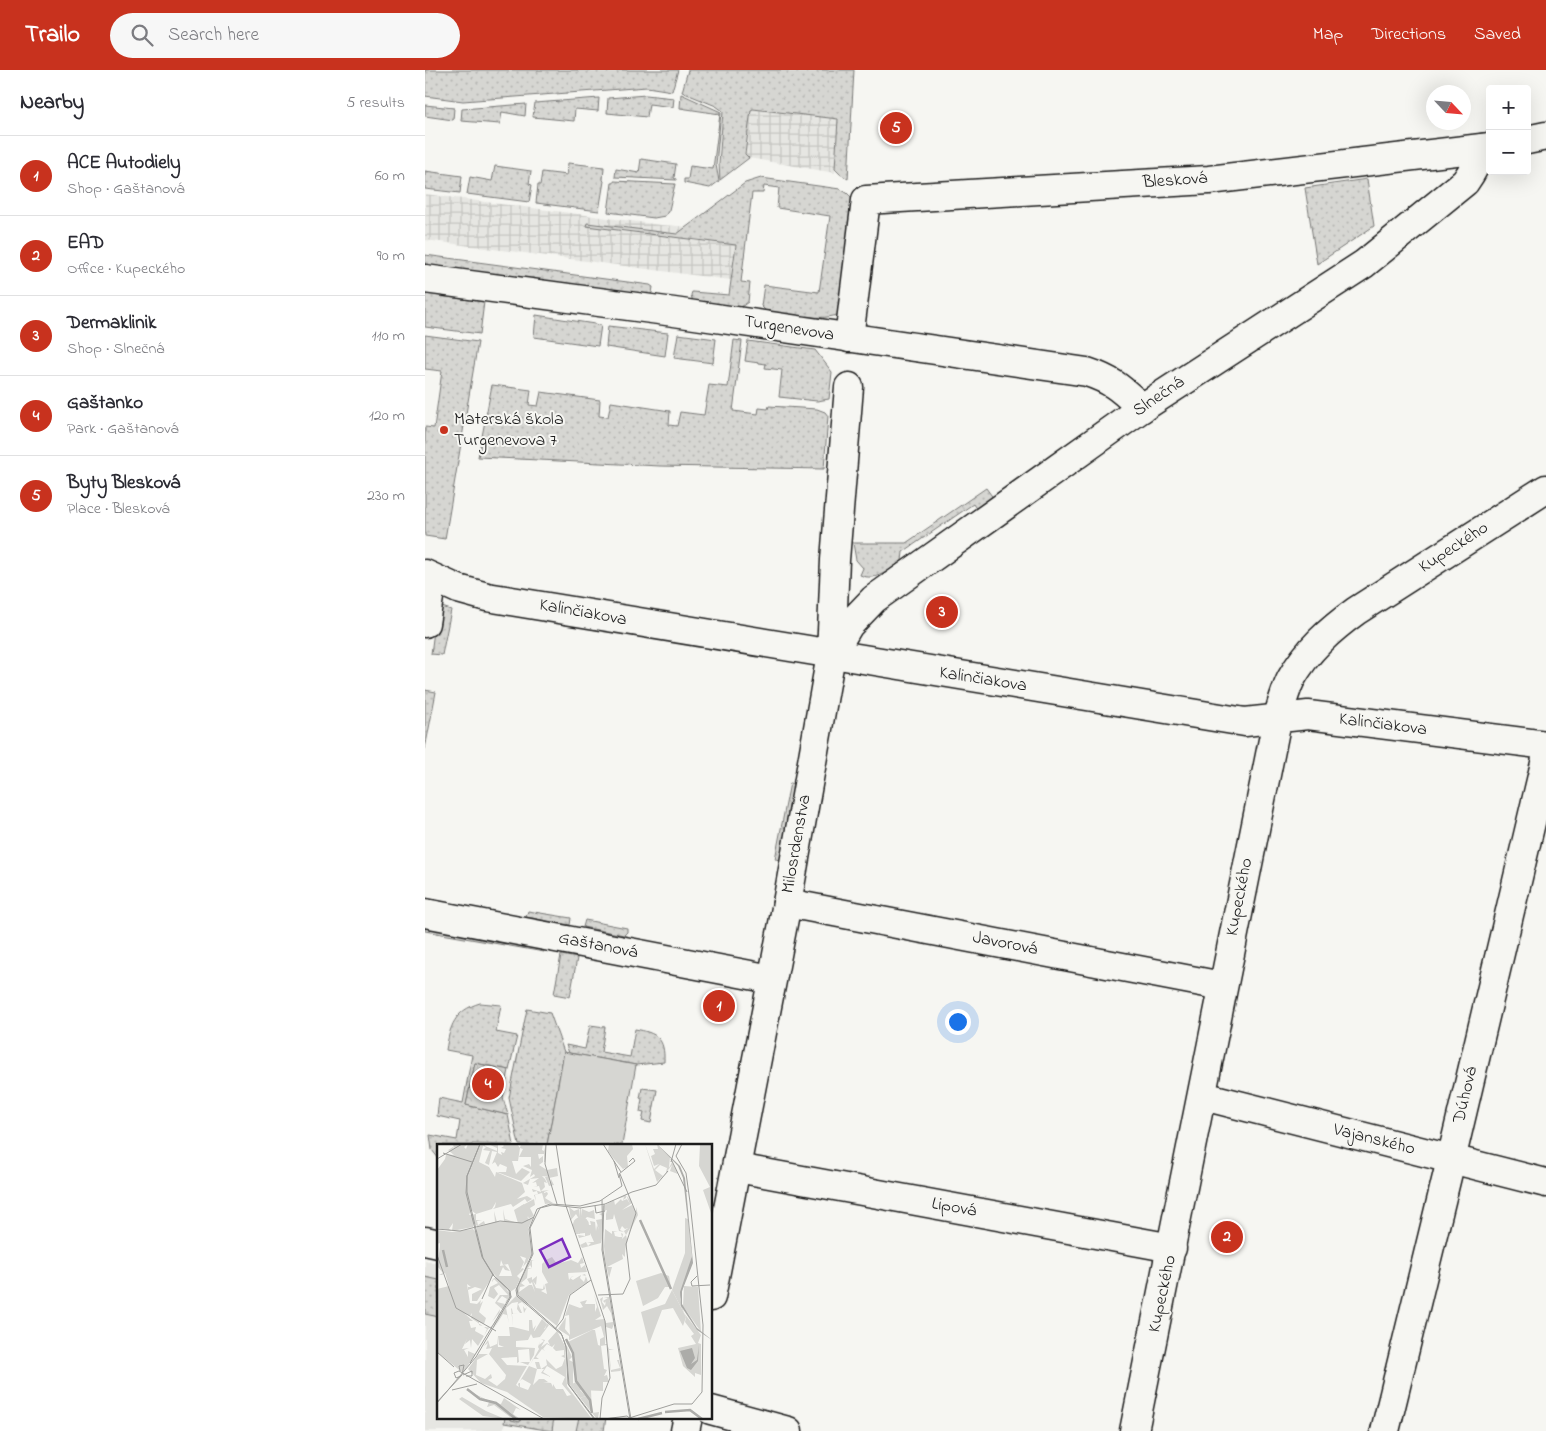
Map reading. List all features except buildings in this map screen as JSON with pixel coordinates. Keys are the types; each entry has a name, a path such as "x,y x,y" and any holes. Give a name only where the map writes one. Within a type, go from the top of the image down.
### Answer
{"street":[{"path":"1531,139 1546,136"},
{"name":"Blesková","path":"849,338 866,200 1209,180 1486,147"},
{"name":"Slnečná","path":"831,655 849,626 874,599 1142,408 1364,264 1465,182 1486,147"},
{"name":"Turgenevova","path":"425,279 674,312 1087,372 1119,386 1142,408"},
{"name":"Milosrdenstva","path":"713,1287 787,903 831,655 835,560 849,387"},
{"name":"Kupeckého","path":"1134,1431 1203,1096 1222,986 1277,720 1291,680 1308,652 1331,629 1546,489"},
{"path":"425,622 429,576"},
{"name":"Kalinčiakova","path":"429,576 459,589 487,597 1245,722 1277,720 1307,715 1546,745"},
{"name":"Dúhová","path":"1385,1431 1546,759"},
{"name":"Javorová","path":"787,903 1222,986"},
{"name":"Gaštanová","path":"425,913 771,979"},
{"name":"Vajanského","path":"1203,1096 1546,1183"},
{"name":"Lipová","path":"737,1168 1172,1248"},
{"path":"713,1411 788,1431"},
{"path":"685,1431 688,1418"}],"shaded area":[{"path":"751,109 838,119 835,173 749,158 745,154"},
{"path":"425,194 661,225 738,230 731,280 425,240"},
{"path":"425,1261 437,1263 437,1418 579,1418 576,1431 552,1431 505,1423 503,1431 425,1431"}],"green space":[{"path":"425,70 678,70 672,91 647,87 463,101 425,96"},
{"path":"688,70 854,70 848,179 835,169 838,119 753,109 751,110 745,154 749,158 720,180 719,164 723,111 716,106 682,92"},
{"path":"681,94 721,112 716,165 719,181 710,188 684,183 684,179 688,179 690,166 713,169 720,114 680,108"},
{"path":"646,95 674,98 673,107 649,104 647,117 607,113 608,98"},
{"path":"599,98 598,111 575,109 574,121 533,117 535,103"},
{"path":"526,104 525,116 502,112 500,124 461,121 462,109"},
{"path":"425,105 454,108 453,120 425,116"},
{"path":"641,159 676,164 674,178 676,180 615,177 616,169 639,173"},
{"path":"568,163 604,167 604,181 599,211 536,203 542,172 567,175"},
{"path":"495,166 531,171 529,184 532,185 529,202 467,194 470,177 492,181"},
{"path":"425,171 462,176 460,193 425,189"},
{"path":"761,178 840,189 853,199 841,313 825,317 805,317 766,311 761,306 764,285 819,292 830,216 777,208 779,188 764,186 763,193 752,193 741,282 750,283 748,302 741,307 695,302 691,295 692,292 729,295 736,245 586,226 587,223 677,234 745,183"},
{"path":"1367,179 1374,226 1317,264 1305,188"},
{"path":"614,181 675,184 669,210 665,216 654,218 608,212 612,183"},
{"path":"425,255 650,285 653,287 652,293 648,296 425,266"},
{"path":"425,294 484,302 480,334 425,327"},
{"path":"536,315 601,325 598,346 534,337"},
{"path":"608,326 668,333 665,356 606,347"},
{"path":"678,334 716,339 713,363 674,358"},
{"name":"Materská škola Turgenevova 7","path":"425,335 478,342 445,539 425,536 425,427 434,428 442,371 425,369"},
{"path":"734,340 742,341 733,411 758,414 759,408 768,409 769,406 817,409 825,412 828,416 824,469 660,466 478,457 492,385 531,390 529,405 538,406 541,392 600,400 599,416 608,417 611,402 670,411 669,425 677,426 680,412 704,415 709,385 728,387"},
{"path":"748,341 815,350 832,372 829,399 817,401 779,397 782,370 765,368 766,364 745,361"},
{"path":"986,488 994,499 977,510 973,504 903,552 902,561 887,571 871,577 860,575 863,568 856,560 853,543 906,543"},
{"path":"442,607 451,610 442,655 431,654 435,623"},
{"path":"425,690 436,692 425,749"},
{"path":"790,783 796,784 782,860 775,859"},
{"path":"528,911 571,918 570,925 526,917"},
{"path":"585,920 627,928 627,932 624,935 583,927"},
{"path":"425,923 542,945 544,952 425,931"},
{"path":"561,955 577,958 570,997 554,994"},
{"path":"480,1003 501,1005 496,1032 517,1036 509,1070 475,1063 466,1105 508,1115 514,1144 437,1144 437,1156 432,1150 430,1135 457,1140 460,1121 437,1116 439,1098 463,1103 472,1055 446,1050 449,1034 455,1020 464,1010"},
{"path":"527,1009 550,1013 564,1052 547,1144 519,1144 509,1098"},
{"path":"590,1025 605,1027 601,1052 630,1057 635,1029 649,1032 661,1042 664,1062 636,1065 569,1053 566,1045 585,1049"},
{"path":"564,1052 636,1065 622,1144 547,1144"},
{"path":"475,1063 509,1070 503,1098 508,1115 466,1105"},
{"path":"642,1088 657,1090 651,1123 642,1121 644,1113 640,1112 642,1099 640,1098"},
{"path":"425,1277 437,1280 437,1317 425,1314"},
{"path":"505,1418 511,1418 511,1420 520,1422 521,1418 554,1418 552,1431 504,1423"},
{"path":"579,1418 606,1418 604,1431 576,1431"}],"place":[{"name":"Byty Blesková","path":"896,128"},
{"name":"Materská škola Turgenevova 7","path":"444,430"},
{"name":"Dermaklinik","path":"942,612"},
{"name":"ACE Autodiely","path":"719,1006"},
{"name":"Gaštanko","path":"488,1084"},
{"name":"EAD","path":"1227,1237"}]}
